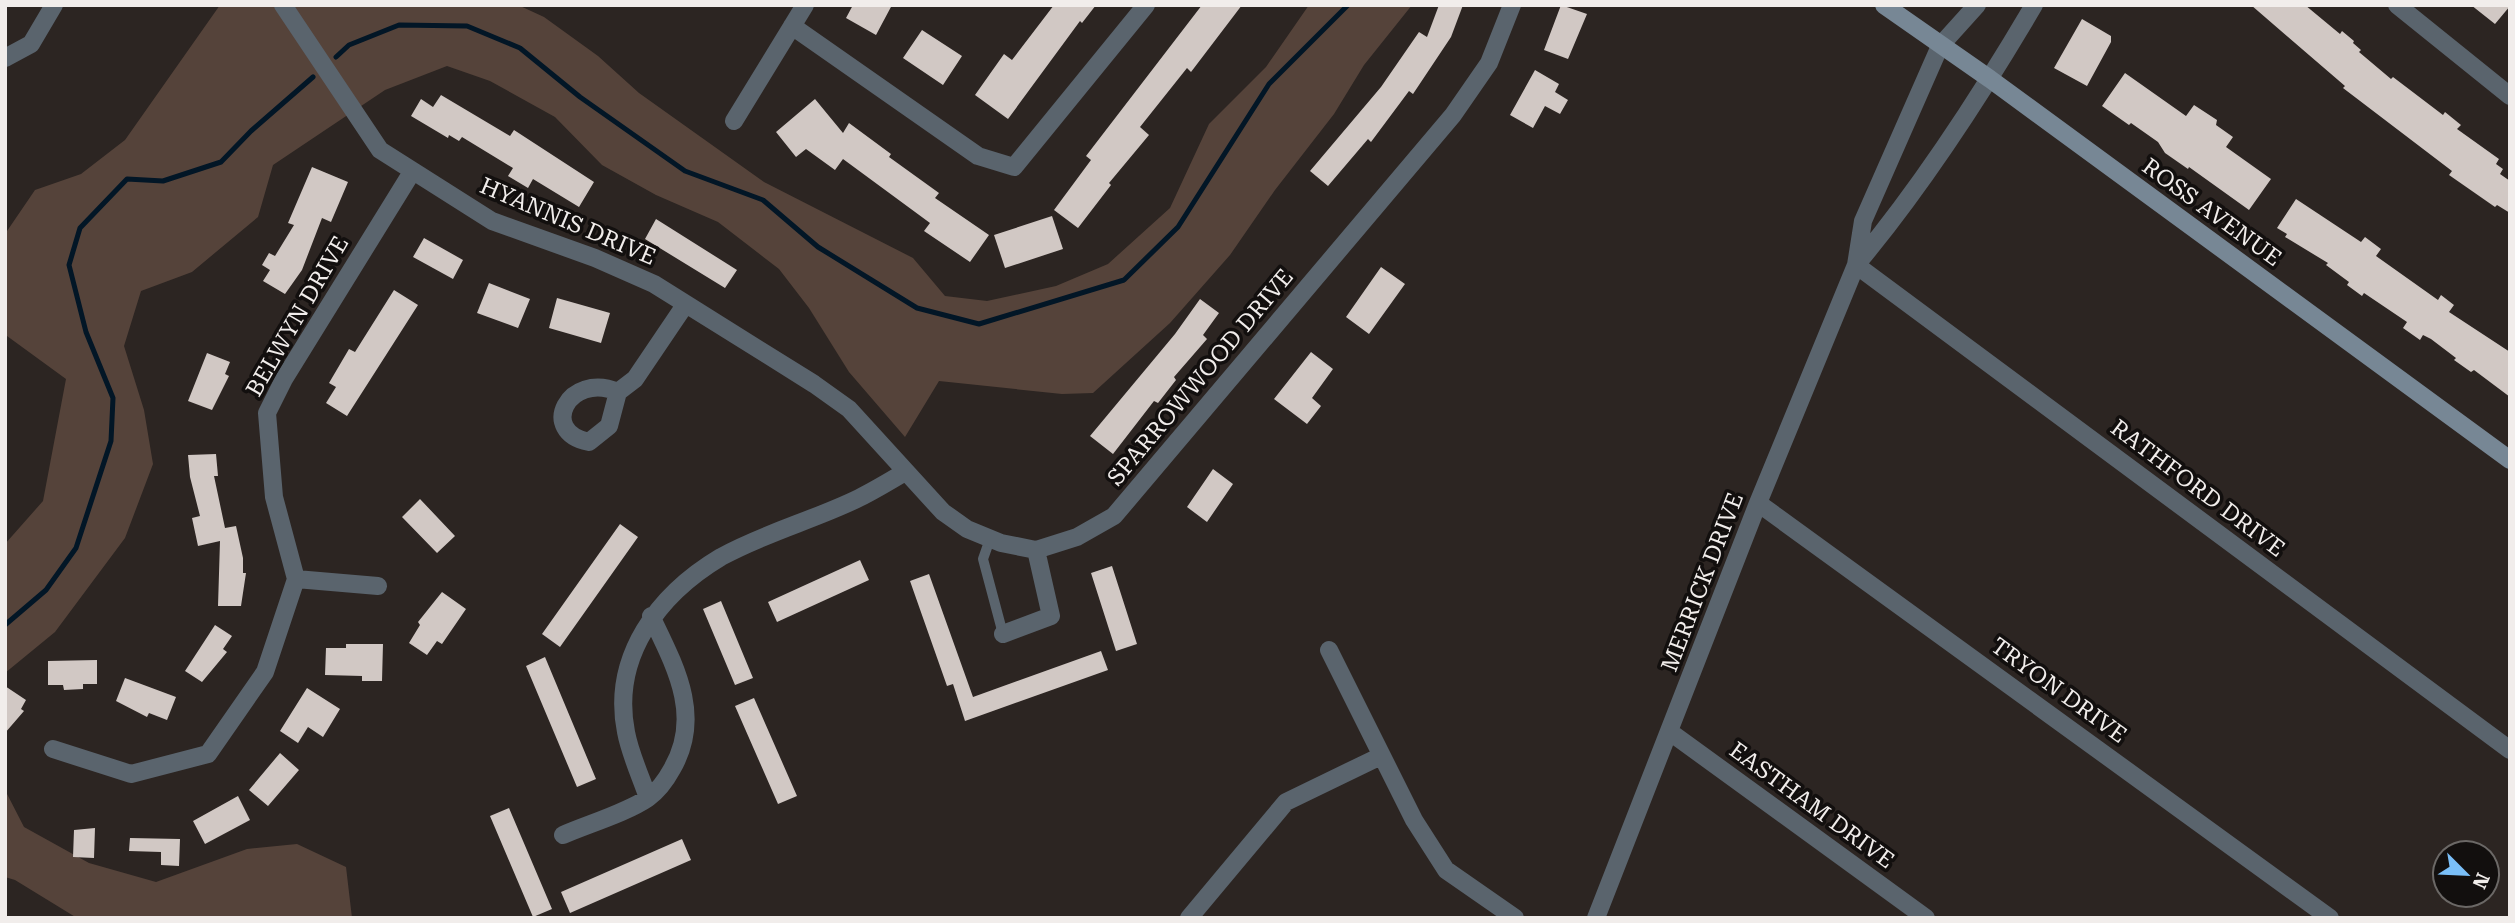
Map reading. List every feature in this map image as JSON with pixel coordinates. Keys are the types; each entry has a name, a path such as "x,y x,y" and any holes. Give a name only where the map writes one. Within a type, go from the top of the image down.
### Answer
{"street":[{"path":"5,58 31,44 54,5"},
{"name":"HYANNIS DRIVE","path":"283,5 380,150 492,221 595,258 654,284 814,384 849,409 905,472"},
{"path":"734,121 805,5"},
{"path":"792,26 978,156 1014,167 1146,5"},
{"name":"SPARROWWOOD DRIVE","path":"1036,550 1077,537 1115,516 1453,115 1489,63 1512,5"},
{"name":"ROSS AVENUE","path":"1884,5 1990,79 2510,460"},
{"name":"MERRICK DRIVE","path":"1596,918 1758,503 1856,265 1863,221 1940,46 1977,5"},
{"name":"MERRICK DRIVE","path":"1856,265 1887,229 1990,79 2034,5"},
{"path":"2397,5 2510,96"},
{"name":"BELWYN DRIVE","path":"296,579 274,497 267,413 284,379 412,172"},
{"name":"RATHFORD DRIVE","path":"1856,265 2510,750"},
{"path":"618,392 635,379 685,305"},
{"path":"648,798 626,731 625,692 630,654 651,616 682,585 722,557 858,499 905,472 943,512 967,529 990,539 1036,550 1051,616 1003,634"},
{"name":"TRYON DRIVE","path":"1758,503 2330,918"},
{"path":"53,749 131,774 208,754 265,672 296,579 378,586"},
{"path":"563,835 648,798 666,780 679,758 687,734 687,705 679,676 651,616"},
{"path":"1329,650 1414,820 1446,870 1515,918"},
{"name":"EASTHAM DRIVE","path":"1670,732 1926,918"},
{"path":"1189,918 1286,802 1381,756"}],"lane":[{"path":"990,539 983,559 1003,634"}],"shaded area":[{"path":"220,5 518,5 544,17 598,56 639,93 764,182 913,258 945,296 987,301 1056,286 1108,264 1170,208 1209,124 1266,67 1309,5 1412,5 1364,65 1334,114 1275,190 1230,255 1170,323 1093,393 1062,394 939,381 905,437 849,372 809,308 779,269 718,222 656,195 602,165 555,117 490,81 447,66 385,90 273,165 258,217 192,272 141,291 124,346 144,410 153,464 125,538 55,632 5,673 5,544 43,501 66,379 7,336 5,234 35,190 81,174 125,140"},
{"path":"5,790 24,827 89,863 156,882 247,849 297,844 346,867 352,918 77,918 15,880 5,877"}],"building":[{"path":"853,5 892,5 876,35 846,18"},
{"path":"1054,5 1096,5 1082,23 1080,21 1008,119 975,95 1004,54 1012,60"},
{"path":"1202,5 1242,5 1191,72 1187,68 1140,127 1149,135 1109,183 1111,185 1078,228 1054,210 1091,160 1086,156"},
{"path":"1439,5 1463,5 1451,37 1413,94 1409,91 1371,142 1368,139 1328,186 1310,171 1381,87 1419,32 1427,37"},
{"path":"1561,5 1587,14 1568,59 1544,50"},
{"path":"2251,5 2305,5 2340,34 2342,31 2354,41 2361,50 2359,52 2391,79 2393,77 2443,115 2445,112 2461,125 2457,129 2499,159 2496,164 2503,169 2500,174 2510,181 2510,213 2497,205 2495,207 2449,175 2452,171 2343,88 2345,86"},
{"path":"2471,5 2510,5 2510,6 2495,24"},
{"path":"2082,19 2111,36 2111,42 2087,86 2054,68"},
{"path":"922,30 962,56 943,85 903,58"},
{"path":"1535,70 1559,84 1555,92 1568,100 1560,114 1545,106 1533,128 1510,115"},
{"path":"2125,73 2186,116 2194,105 2217,120 2216,125 2233,137 2226,147 2271,179 2249,210 2165,153 2158,142 2102,106"},
{"path":"441,95 510,136 514,130 594,182 579,207 533,179 528,188 508,176 513,168 462,137 459,141 449,135 448,138 411,116 421,99 433,107"},
{"path":"815,99 843,133 849,123 891,154 889,157 939,193 935,198 989,235 970,262 924,231 930,223 843,159 835,170 806,149 796,157 776,132"},
{"path":"312,167 348,182 331,222 322,218 302,270 285,294 263,281 270,270 262,265 269,253 275,256 294,225 288,223"},
{"path":"2296,199 2361,242 2365,237 2381,249 2376,256 2438,300 2441,295 2454,305 2449,312 2510,352 2510,397 2474,370 2471,372 2454,360 2456,358 2431,339 2423,335 2420,340 2403,328 2407,322 2364,293 2362,296 2347,285 2349,282 2326,265 2328,263 2285,237 2287,234 2277,228"},
{"path":"1052,216 1063,249 1005,268 994,235"},
{"path":"656,219 737,270 725,288 645,239"},
{"path":"424,238 463,260 453,279 413,257"},
{"path":"1381,267 1405,284 1369,334 1346,317"},
{"path":"489,283 530,299 518,328 477,313"},
{"path":"394,290 418,305 347,416 326,403 336,387 329,383 349,349 355,352"},
{"path":"557,298 610,313 601,343 549,328"},
{"path":"1200,299 1219,313 1203,335 1207,339 1174,377 1176,380 1158,403 1154,401 1113,454 1090,436 1175,334"},
{"path":"1311,352 1333,369 1312,398 1321,406 1307,424 1274,399"},
{"path":"207,353 230,362 225,374 229,376 212,410 188,401"},
{"path":"216,454 218,476 214,476 225,528 236,526 243,558 243,573 246,573 241,606 218,606 220,541 198,546 192,518 200,516 190,477 188,455"},
{"path":"1213,469 1233,484 1207,522 1187,507"},
{"path":"420,499 455,536 437,553 402,517"},
{"path":"620,524 638,537 560,647 542,634"},
{"path":"860,560 869,580 777,622 768,602"},
{"path":"1112,566 1137,644 1116,651 1091,573"},
{"path":"929,574 973,697 1101,651 1108,670 965,721 953,684 947,686 910,581"},
{"path":"442,592 466,609 442,644 437,641 427,655 409,643 420,625 418,622"},
{"path":"721,601 753,678 735,685 703,609"},
{"path":"215,625 232,636 223,649 227,652 202,682 185,671"},
{"path":"346,644 383,644 382,681 362,681 362,676 325,675 326,648 346,648"},
{"path":"545,657 596,779 577,787 526,666"},
{"path":"97,660 97,684 83,684 83,689 64,690 63,685 48,685 48,661"},
{"path":"125,678 176,697 167,720 149,713 147,717 116,701"},
{"path":"5,686 26,700 21,709 24,711 5,733"},
{"path":"307,688 340,709 323,737 308,727 298,743 280,731"},
{"path":"754,698 797,796 778,804 735,706"},
{"path":"280,753 299,770 268,806 249,790"},
{"path":"238,796 250,820 205,844 193,821"},
{"path":"509,808 552,909 533,917 490,816"},
{"path":"95,828 94,858 73,857 74,830"},
{"path":"130,838 180,839 179,866 161,865 161,852 129,851"},
{"path":"682,839 691,860 570,913 561,892"}],"waterway":[{"path":"336,57 349,45 399,25 467,26 520,48 580,97 685,171 763,200 818,247 917,308 979,324 1124,280 1178,227 1269,84 1348,5"},
{"path":"5,625 46,590 76,548 111,441 113,398 86,332 69,265 80,228 127,179 163,181 221,162 251,131 313,77"}]}
